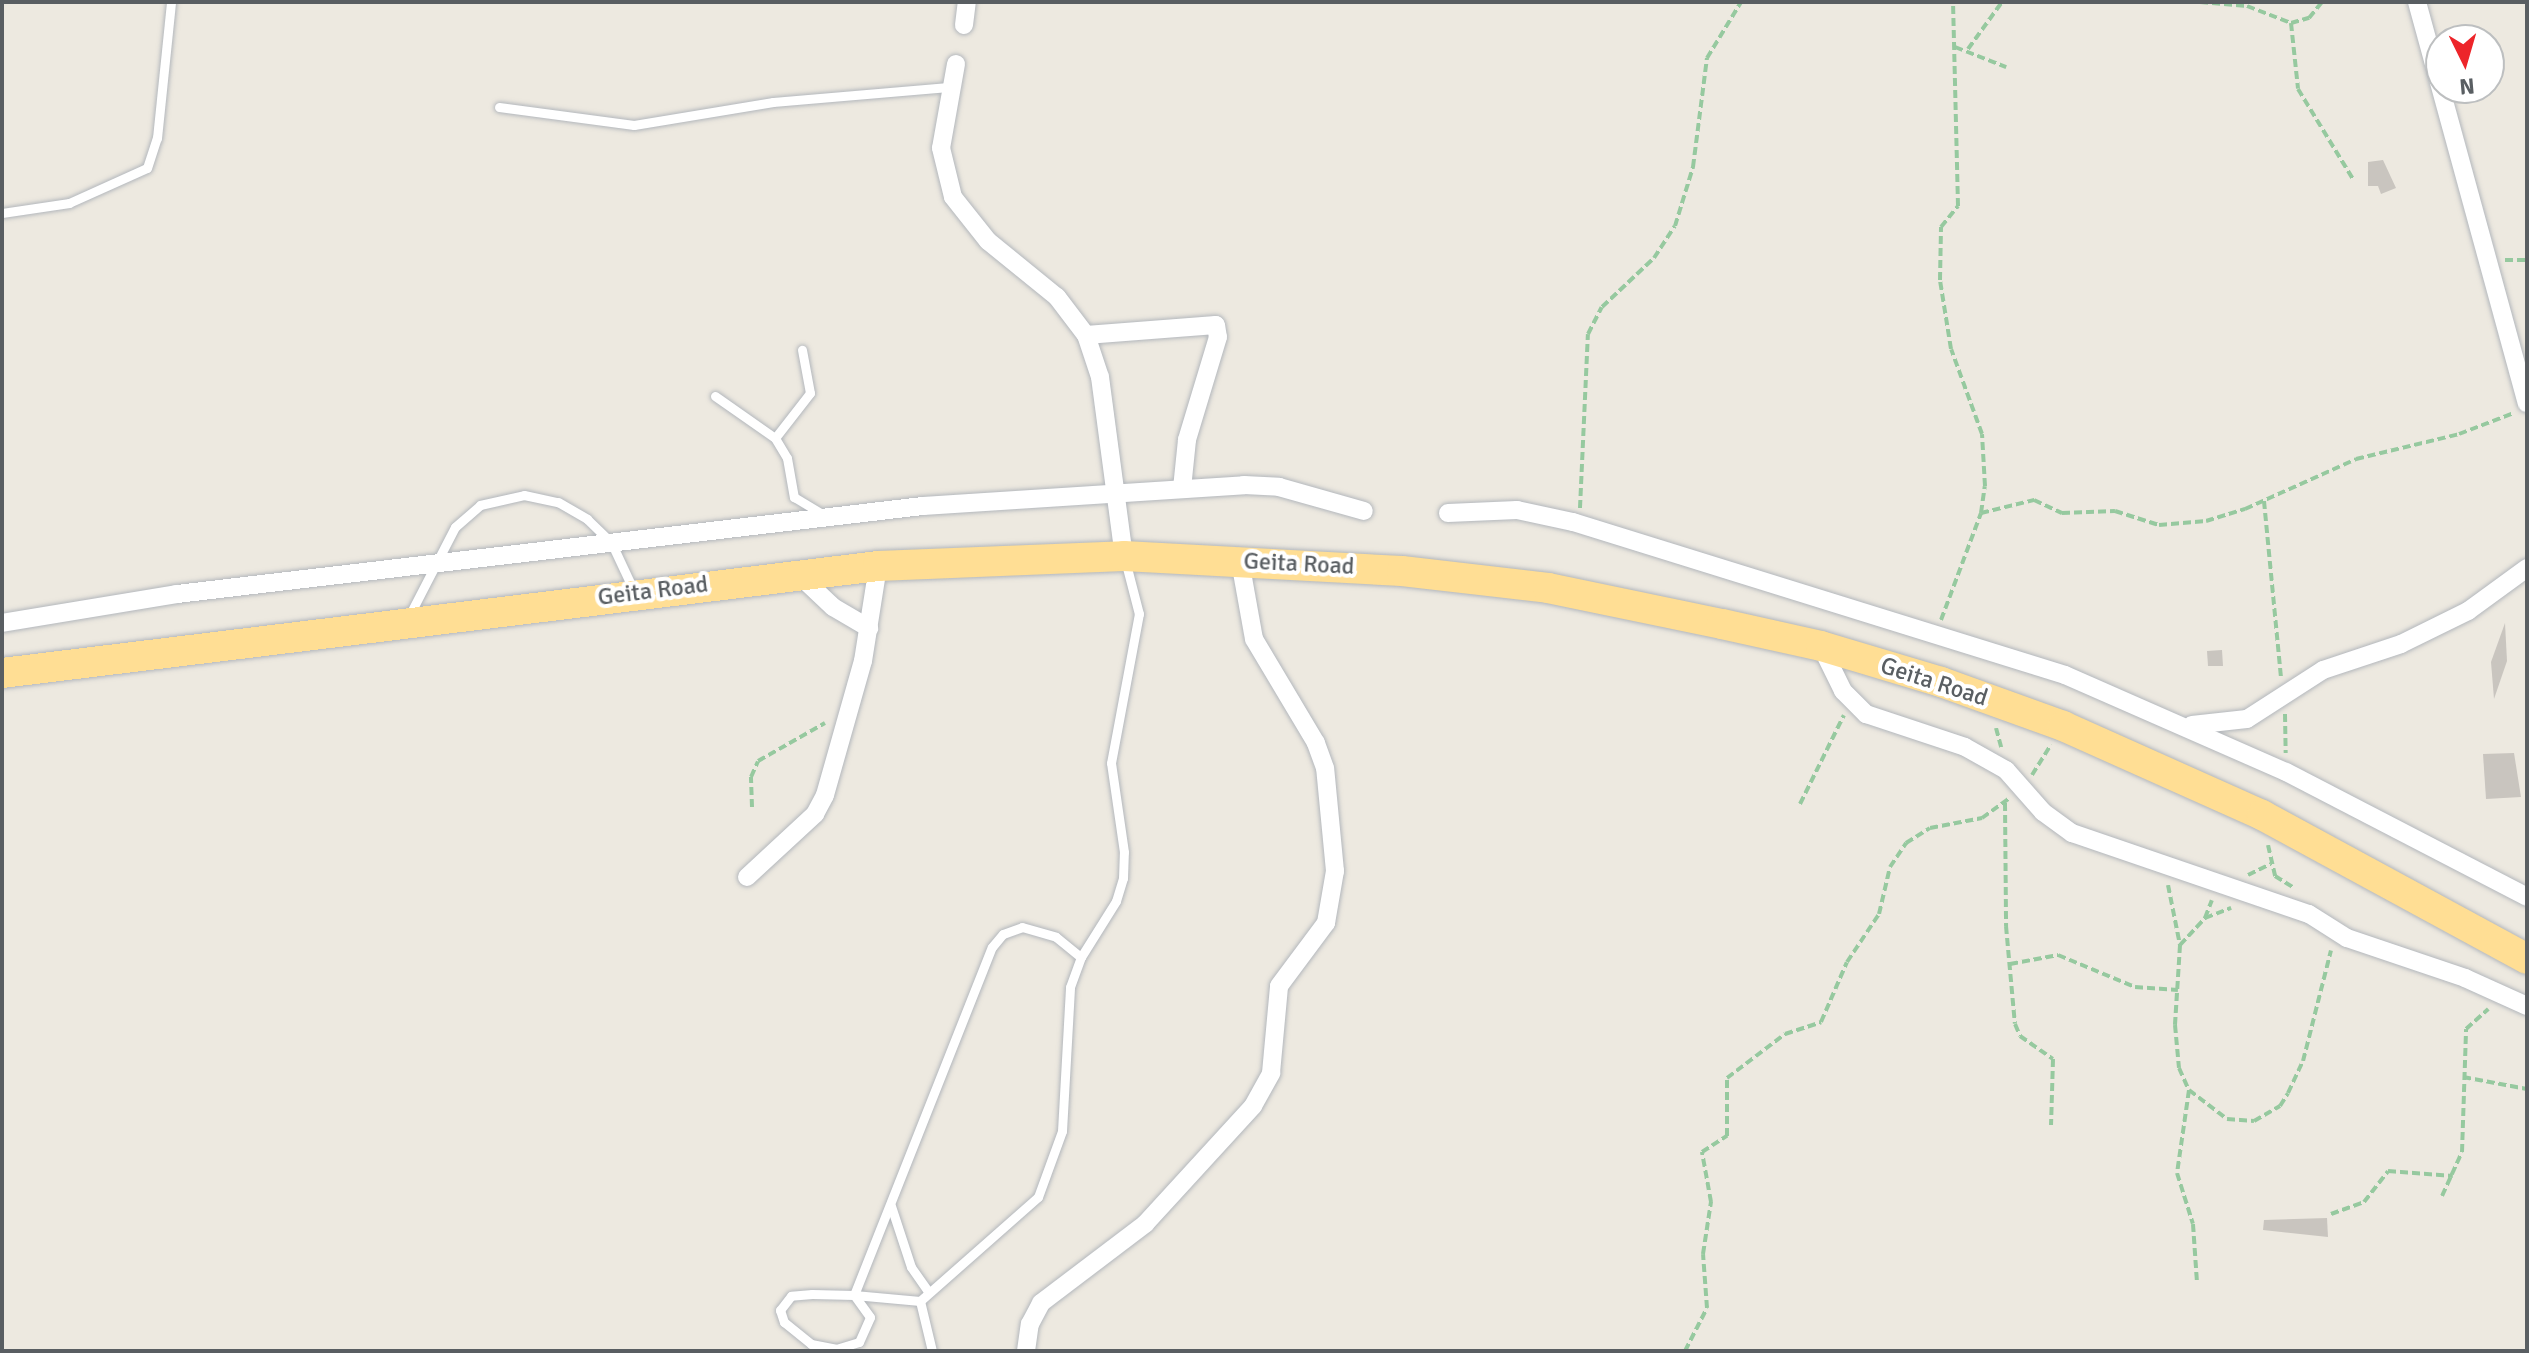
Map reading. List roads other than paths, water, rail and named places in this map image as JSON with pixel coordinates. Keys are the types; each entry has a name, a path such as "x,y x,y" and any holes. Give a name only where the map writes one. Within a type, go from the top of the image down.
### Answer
{"highway":[{"name":"Geita Road","path":"2,673 634,593 878,566 1124,556 1402,571 1548,588 1821,646 1988,699 2063,726 2262,815 2527,959"}],"street":[{"path":"964,25 967,2"},
{"path":"2417,2 2527,405"},
{"path":"956,64 948,87 941,148 953,197 988,241 1057,297 1086,335 1100,377 1113,493 1124,556"},
{"path":"1086,335 1123,328 1216,325 1218,337 1187,440 1182,488"},
{"path":"2,623 177,594 430,567 611,542 836,519 923,506 1182,488 1279,487 1364,511"},
{"path":"1448,513 1517,510 1573,522 2065,675 2188,725 2286,772 2527,897"},
{"path":"1026,1351 1030,1324 1041,1303 1145,1224 1253,1106 1271,1073 1279,986 1310,948 1329,912 1335,871 1325,768 1316,743 1254,639 1240,561"},
{"path":"747,877 815,814 834,768 869,628 878,566"},
{"path":"2188,725 2240,722 2283,699 2331,666 2401,644 2458,617 2527,568"},
{"path":"798,574 833,607 869,628"},
{"path":"1821,646 1852,703 1876,720 1965,747 2006,770 2020,787 2072,833 2162,868 2313,915 2334,932 2527,1006"}],"lane":[{"path":"2,213 69,203 135,178 147,168 157,138 171,2"},
{"path":"499,107 634,125 764,103 948,87"},
{"path":"775,438 810,393 802,350"},
{"path":"715,396 775,438 787,458 794,497 836,519"},
{"path":"406,622 430,567 455,527 480,505 524,495 558,502 587,519 611,542 634,593"},
{"path":"932,1351 920,1301 927,1290 974,1257 1044,1186 1062,1131 1070,987 1081,957 1111,911 1123,878 1124,852 1111,763 1139,614 1124,556"},
{"path":"854,1295 992,947 1003,934 1022,927 1056,937 1081,957"},
{"path":"890,1203 906,1254 927,1290"},
{"path":"854,1295 870,1317 865,1334 848,1348 811,1344 784,1322 780,1310 791,1296 854,1295 920,1301"}]}
